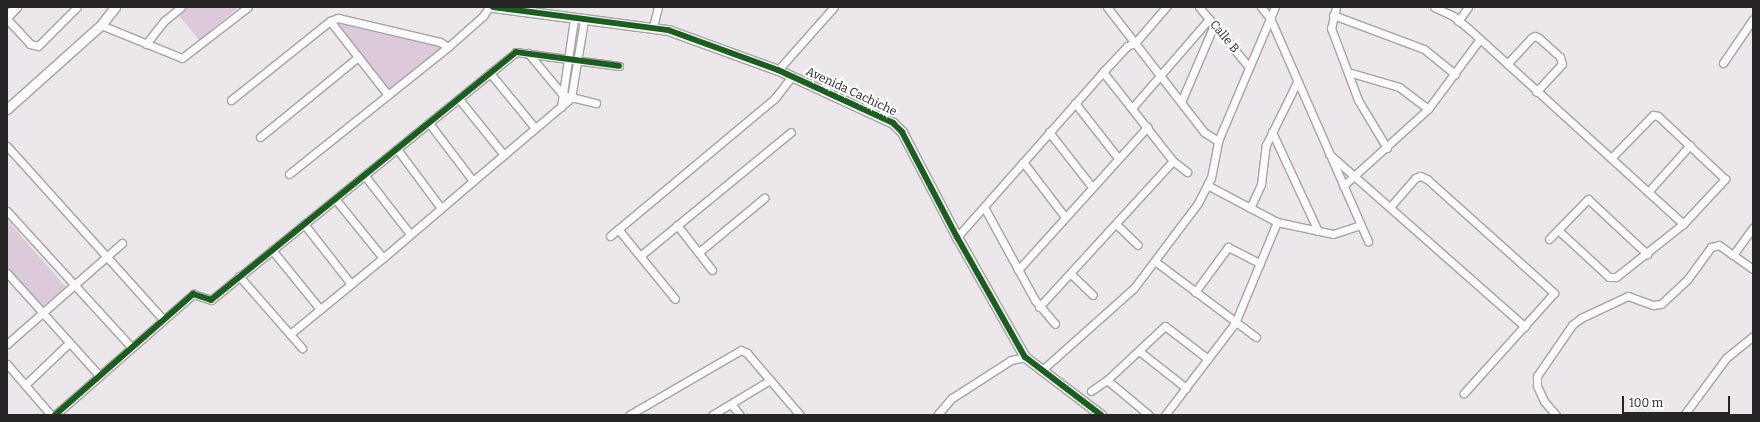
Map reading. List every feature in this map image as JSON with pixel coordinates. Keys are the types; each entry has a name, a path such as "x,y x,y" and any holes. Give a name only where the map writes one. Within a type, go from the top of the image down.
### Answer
{"street":[{"path":"7,16 16,7"},
{"path":"7,19 28,42 38,46 77,7"},
{"path":"7,109 101,25 116,7"},
{"path":"146,44 164,21 181,7"},
{"path":"101,25 182,58 248,7"},
{"path":"289,174 448,47 483,16 489,7"},
{"name":"Avenida Cachiche","path":"494,7 522,8 579,19 653,27 678,33 778,70 893,123 902,132 956,237 1025,357 1101,415"},
{"path":"653,27 658,7"},
{"path":"778,70 834,7"},
{"path":"956,237 1103,72 1127,46 1135,42 1166,7"},
{"name":"Calle B","path":"1199,7 1249,67"},
{"path":"1261,7 1270,18 1368,241"},
{"path":"1042,370 1105,316 1134,288 1156,262 1198,203 1215,164 1218,141 1275,7"},
{"path":"1336,7 1331,28 1358,100 1387,148"},
{"path":"1434,7 1458,21 1480,39 1536,92 1683,224"},
{"path":"1458,21 1468,7"},
{"path":"1109,8 1204,132 1218,141"},
{"path":"1333,16 1424,49 1455,74"},
{"path":"231,100 330,21 346,18 440,42 448,47"},
{"path":"561,107 568,59 579,19"},
{"path":"290,334 383,258 571,98 577,61 579,19"},
{"path":"1723,63 1753,19"},
{"path":"330,21 388,95"},
{"path":"1132,108 1211,22"},
{"path":"1181,102 1211,22"},
{"path":"1507,64 1531,38 1535,36 1560,57 1562,64 1536,92"},
{"path":"1343,186 1355,177 1428,109 1480,39"},
{"path":"55,415 193,294 211,300 304,224 336,200 516,52 619,66"},
{"path":"528,53 563,95 596,103"},
{"path":"260,137 358,57"},
{"path":"1103,72 1173,161 1187,172"},
{"path":"1348,72 1399,88 1428,109"},
{"path":"490,73 534,128"},
{"path":"610,236 775,98 792,76"},
{"path":"1250,208 1261,184 1266,145 1297,82"},
{"path":"459,99 504,155"},
{"path":"1075,103 1118,158"},
{"path":"1558,230 1612,278 1647,254 1683,224 1725,178 1658,116 1653,115 1611,158"},
{"path":"429,123 473,181"},
{"path":"1018,270 1147,127"},
{"path":"640,256 791,132"},
{"path":"1049,132 1092,187"},
{"path":"1272,132 1318,232"},
{"path":"1648,192 1690,145"},
{"path":"7,146 10,154 163,319"},
{"path":"397,149 441,208"},
{"path":"1329,154 1525,327"},
{"path":"1039,307 1071,274 1173,161"},
{"path":"1023,162 1065,217"},
{"path":"365,176 410,234"},
{"path":"1390,207 1415,178 1420,176 1444,194 1554,293 1464,393"},
{"path":"1207,185 1277,222 1318,232 1344,232 1361,225"},
{"path":"699,252 764,198"},
{"path":"336,200 383,258"},
{"path":"1548,239 1588,200 1647,254"},
{"path":"984,207 1039,307 1055,324"},
{"path":"7,211 131,347"},
{"path":"1165,415 1235,323 1277,222"},
{"path":"304,224 351,284"},
{"path":"1116,224 1138,245"},
{"path":"677,225 712,270"},
{"path":"1733,255 1753,227"},
{"path":"618,230 675,299"},
{"path":"7,344 122,244"},
{"path":"1556,415 1544,401 1537,386 1537,376 1572,326 1581,318 1628,296 1653,305 1661,304 1687,280 1715,245 1753,269"},
{"path":"1195,292 1228,247 1260,263"},
{"path":"272,250 320,309"},
{"path":"1156,262 1235,323 1256,337"},
{"path":"1071,274 1093,295"},
{"path":"239,276 302,348"},
{"path":"8,277 99,375"},
{"path":"1091,391 1107,380 1139,352 1165,326 1208,359"},
{"path":"1684,415 1726,358 1753,336"},
{"path":"25,385 69,343"},
{"path":"629,415 741,350 747,353 800,415"},
{"path":"1139,352 1186,388"},
{"path":"937,415 952,398 1012,360 1025,357"},
{"path":"7,364 51,415"},
{"path":"712,415 770,380"},
{"path":"1107,380 1149,415"},
{"path":"731,404 740,415"}],"shaded area":[{"path":"186,7 239,7 199,40 177,13"},
{"path":"336,21 439,44 442,48 389,91 335,25"},
{"path":"7,220 66,287 38,311 7,276"}],"cycle path":[{"path":"493,7 668,30 778,70 893,123 902,132 957,237 1025,357 1101,415"},
{"path":"55,415 193,294 211,300 516,52 619,66"}]}
